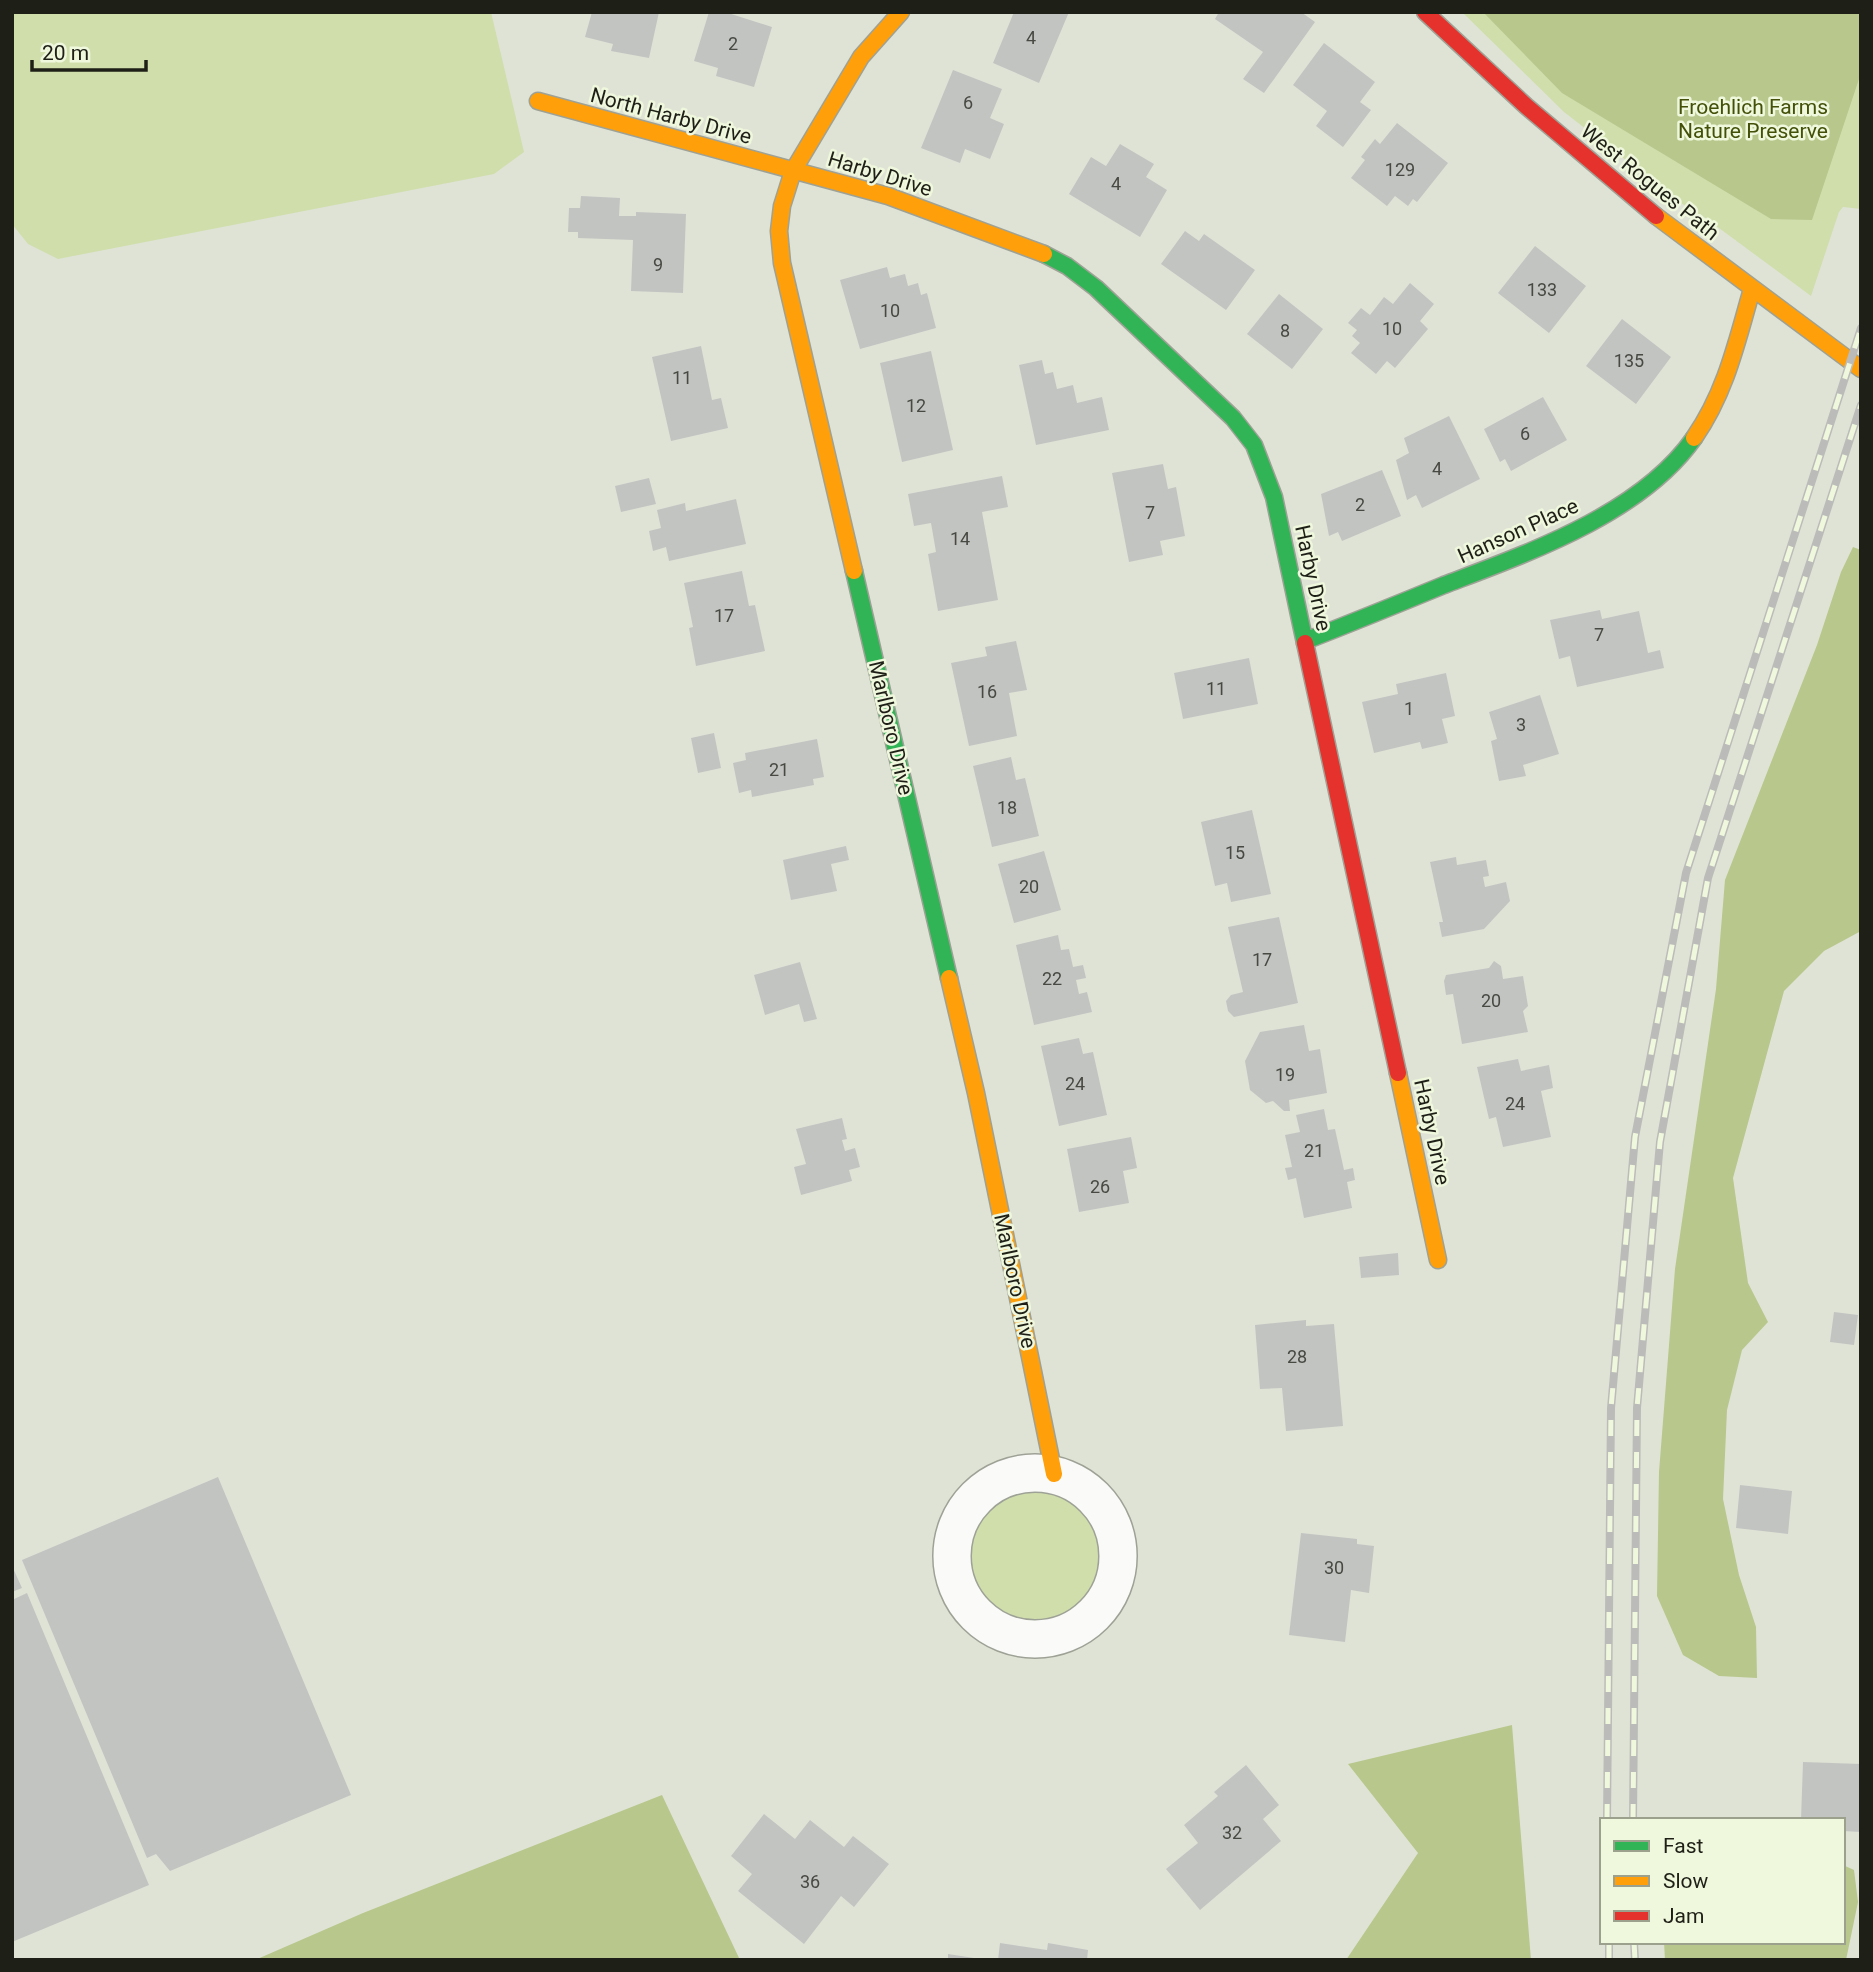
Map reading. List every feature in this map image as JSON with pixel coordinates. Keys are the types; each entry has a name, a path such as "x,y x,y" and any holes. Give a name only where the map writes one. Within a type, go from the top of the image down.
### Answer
{"street":[{"name":"Marlboro Drive","path":"901,12 861,57 793,171 782,206 779,231 782,263 976,1093 1054,1474"},
{"name":"West Rogues Path","path":"1425,12 1526,106 1609,178 1861,369"},
{"name":"North Harby Drive","path":"538,101 793,171"},
{"name":"Harby Drive","path":"793,171 888,196 1036,250 1067,266 1096,288 1233,418 1254,445 1274,497 1438,1260"},
{"name":"Hanson Place","path":"1305,641 1549,543 1600,517 1655,479 1690,444 1710,414 1752,289"},
{"path":"1028,1472 1054,1474 1080,1486 1101,1505 1114,1530 1118,1558 1113,1586 1099,1610 1078,1628 1052,1638 1024,1639 1005,1635 988,1626 969,1608 957,1586 951,1560 954,1535 965,1511 981,1492 1003,1478 1028,1472"}],"green space":[{"path":"12,12 491,12 524,152 494,174 58,259 28,244 12,224"},
{"name":"Froehlich Farms Nature Preserve","path":"1462,12 1861,12 1861,209 1843,207 1839,212 1811,296 1700,214 1698,216 1564,112"},
{"name":"Froehlich Farms Nature Preserve","path":"1483,12 1861,12 1861,73 1812,220 1771,219 1562,93"},
{"path":"1853,547 1861,550 1861,931 1824,951 1784,991 1733,1178 1748,1283 1768,1322 1742,1350 1727,1410 1723,1499 1739,1575 1756,1627 1757,1678 1719,1676 1683,1655 1657,1596 1659,1472 1675,1269 1716,989 1725,880 1817,645 1841,572"},
{"path":"1034,1482 1063,1487 1087,1504 1104,1528 1109,1557 1104,1586 1087,1610 1063,1627 1034,1632 1005,1627 981,1610 964,1586 959,1557 964,1528 981,1504 1005,1487"},
{"path":"1512,1725 1531,1960 1346,1960 1418,1853 1348,1764"},
{"path":"662,1795 740,1960 255,1960 363,1913"},
{"path":"1845,1866 1854,1870 1858,1902 1846,1960 1665,1960 1664,1944 1845,1944"}],"building":[{"path":"592,12 659,12 649,58 611,51 613,44 585,37"},
{"path":"709,12 725,12 772,27 754,87 716,76 718,68 694,61"},
{"path":"1014,12 1069,12 1039,83 993,63"},
{"path":"1219,12 1301,12 1315,22 1264,93 1243,79 1263,52 1215,19"},
{"path":"1324,43 1375,82 1360,102 1371,110 1343,147 1316,126 1327,111 1293,85"},
{"path":"953,70 1002,89 990,118 1004,124 990,159 965,149 960,163 921,148"},
{"path":"1397,123 1448,163 1417,202 1413,199 1408,206 1395,196 1387,206 1351,178 1365,160 1361,157 1375,139 1380,144"},
{"path":"1120,144 1154,164 1146,177 1167,190 1140,237 1069,194 1091,157 1106,166"},
{"path":"581,196 620,198 619,216 636,216 636,212 686,214 683,293 631,291 633,240 578,238 578,232 568,232 569,208 580,208"},
{"path":"1185,231 1199,241 1204,234 1255,270 1226,310 1161,264"},
{"path":"1535,246 1586,286 1549,333 1498,293"},
{"path":"887,267 890,278 905,274 908,286 918,283 921,295 927,293 936,328 860,349 840,280"},
{"path":"1410,283 1434,304 1420,321 1428,329 1395,368 1387,361 1376,374 1351,353 1360,343 1352,336 1357,330 1348,323 1361,308 1370,315 1384,297 1393,304"},
{"path":"1279,294 1323,329 1292,369 1247,334"},
{"path":"1622,319 1671,357 1636,404 1586,366"},
{"path":"701,346 712,400 721,398 728,428 671,441 652,357"},
{"path":"931,351 953,450 902,462 880,363"},
{"path":"1042,360 1045,374 1053,372 1057,389 1073,385 1077,403 1102,397 1109,430 1036,445 1019,365"},
{"path":"1543,397 1567,440 1511,471 1505,459 1500,462 1484,429"},
{"path":"1449,416 1480,479 1422,508 1416,495 1407,500 1396,460 1409,453 1404,438"},
{"path":"1163,464 1168,489 1176,487 1185,536 1160,541 1163,555 1129,562 1112,473"},
{"path":"1382,470 1401,516 1342,541 1338,532 1329,536 1321,494"},
{"path":"1002,476 1008,507 982,512 998,600 938,611 928,554 936,552 931,523 914,526 908,494"},
{"path":"649,478 656,504 621,512 615,486"},
{"path":"736,499 746,544 669,561 666,547 653,551 649,531 661,528 657,510 685,503 686,511"},
{"path":"742,571 749,606 755,605 765,651 696,666 689,628 693,627 684,583"},
{"path":"1600,610 1602,619 1639,611 1648,653 1660,650 1664,668 1577,687 1570,656 1559,659 1550,620"},
{"path":"1016,641 1027,690 1009,693 1017,736 969,746 951,663 987,656 985,647"},
{"path":"1249,658 1258,704 1183,719 1174,673"},
{"path":"1446,673 1455,716 1442,719 1448,743 1422,749 1420,742 1374,753 1362,702 1398,694 1396,684"},
{"path":"1540,695 1559,754 1523,765 1526,776 1499,781 1491,741 1497,739 1489,712"},
{"path":"714,733 721,768 698,773 691,738"},
{"path":"817,739 824,777 813,779 814,785 752,797 751,790 739,793 733,763 746,760 745,753"},
{"path":"1011,757 1016,780 1025,778 1039,836 992,847 973,766"},
{"path":"1252,810 1271,894 1231,902 1227,883 1215,886 1201,822"},
{"path":"846,846 849,860 831,864 837,891 791,900 783,860"},
{"path":"1044,851 1061,910 1014,923 998,864"},
{"path":"1456,857 1457,865 1486,860 1489,876 1483,877 1485,887 1506,882 1510,901 1484,929 1442,937 1439,922 1443,922 1430,862"},
{"path":"1279,917 1298,1003 1234,1017 1228,1011 1226,1001 1231,995 1243,992 1228,927"},
{"path":"1058,935 1061,950 1069,949 1073,967 1083,965 1086,978 1076,980 1079,994 1087,992 1092,1012 1034,1025 1016,945"},
{"path":"1494,961 1501,966 1503,979 1523,976 1528,1006 1523,1011 1528,1032 1462,1044 1453,994 1446,995 1446,975 1489,968"},
{"path":"800,962 817,1019 804,1022 799,1004 765,1015 754,975"},
{"path":"1304,1025 1309,1051 1320,1049 1327,1093 1289,1100 1290,1111 1284,1111 1273,1101 1266,1103 1250,1090 1245,1061 1260,1032"},
{"path":"1079,1038 1083,1054 1093,1052 1107,1115 1059,1126 1041,1046"},
{"path":"1518,1059 1521,1071 1549,1065 1553,1088 1541,1091 1551,1137 1503,1147 1496,1117 1489,1119 1477,1067"},
{"path":"1324,1109 1328,1130 1335,1129 1344,1170 1353,1168 1355,1180 1347,1182 1352,1208 1304,1218 1296,1178 1288,1180 1285,1168 1292,1167 1285,1135 1300,1132 1296,1115"},
{"path":"842,1118 847,1139 842,1140 845,1151 855,1148 860,1167 849,1170 852,1181 801,1195 794,1167 806,1164 796,1129"},
{"path":"1131,1137 1137,1168 1123,1171 1129,1203 1079,1212 1067,1149"},
{"path":"1398,1253 1399,1275 1361,1278 1359,1257"},
{"path":"1834,1312 1858,1315 1854,1345 1830,1342"},
{"path":"1306,1320 1306,1326 1334,1324 1343,1426 1286,1431 1282,1388 1260,1389 1255,1325"},
{"path":"218,1477 351,1795 170,1871 156,1854 147,1858 22,1560"},
{"path":"1740,1485 1792,1491 1788,1534 1736,1528"},
{"path":"1301,1533 1357,1539 1357,1544 1374,1546 1369,1593 1351,1590 1345,1642 1289,1635"},
{"path":"12,1566 22,1588 12,1592"},
{"path":"27,1593 149,1885 12,1942 12,1600"},
{"path":"1803,1762 1861,1764 1861,1832 1845,1831 1845,1818 1801,1818"},
{"path":"1246,1765 1279,1805 1263,1819 1281,1841 1200,1910 1166,1869 1198,1843 1184,1825 1218,1796 1214,1792"},
{"path":"764,1814 795,1839 810,1820 844,1847 853,1836 889,1864 854,1907 841,1896 804,1944 738,1891 752,1874 731,1856"},
{"path":"1000,1943 1047,1950 1048,1943 1088,1950 1087,1960 998,1960"},
{"path":"948,1954 974,1958 974,1960 948,1960"}],"railway":[{"path":"1607,1818 1611,1408 1635,1137 1686,873 1861,328"},
{"path":"1633,1818 1637,1408 1660,1142 1708,878 1861,405"},
{"path":"1609,1944 1609,1960"},
{"path":"1634,1944 1635,1960"}],"traffic: fast":[{"path":"1044,254 1067,266 1096,288 1233,418 1254,445 1274,497 1305,643"},
{"path":"1305,641 1511,559 1581,528 1644,489 1671,465 1694,438"},
{"path":"854,571 949,978"}],"traffic: slow":[{"path":"854,571 782,263 779,231 782,206 793,171 861,57 901,12"},
{"path":"538,101 888,196 1044,254"},
{"path":"1656,216 1861,369"},
{"path":"1694,438 1722,384 1752,289"},
{"path":"949,978 976,1093 1054,1474"},
{"path":"1398,1073 1438,1260"}],"traffic: jam":[{"path":"1425,12 1526,106 1656,216"},
{"path":"1305,643 1398,1073"}]}
